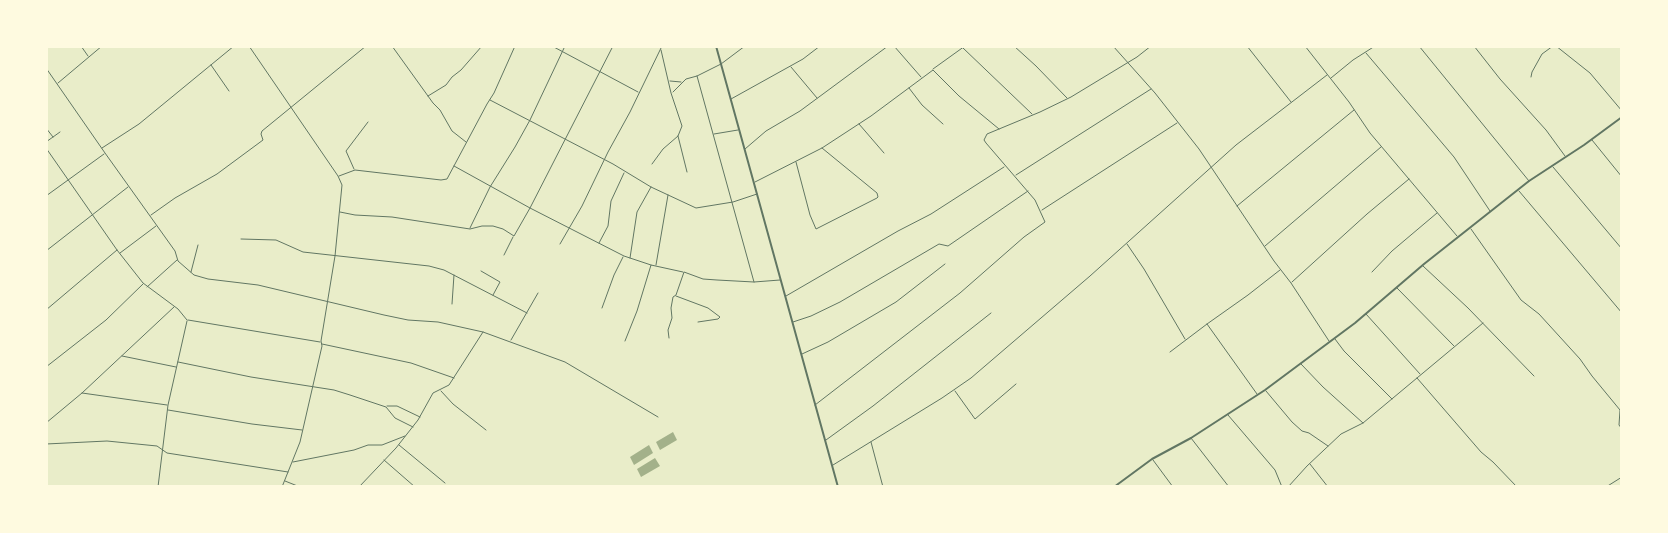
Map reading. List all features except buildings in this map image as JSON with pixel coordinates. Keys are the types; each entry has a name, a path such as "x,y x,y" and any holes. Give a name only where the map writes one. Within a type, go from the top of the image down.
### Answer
{"street":[{"path":"81,46 88,56"},
{"path":"58,84 88,56 102,46"},
{"path":"102,148 139,124 234,46"},
{"path":"248,46 342,183 334,256 321,343 300,442 282,487"},
{"path":"149,216 175,198 217,174 262,140 262,131 366,46"},
{"path":"392,46 440,110 452,131 467,143"},
{"path":"428,96 446,85 452,76 461,70 482,46"},
{"path":"338,176 355,170 441,180 448,178 490,100 515,46"},
{"path":"552,46 639,92"},
{"path":"470,228 490,187 516,147 565,46"},
{"path":"504,254 530,208 613,46"},
{"path":"560,244 586,199 662,46"},
{"path":"716,46 838,487"},
{"path":"671,93 686,79 697,76 721,64 745,46"},
{"path":"731,99 791,66 820,46"},
{"path":"745,149 766,130 800,112 888,46"},
{"path":"894,46 922,78"},
{"path":"754,183 822,148 889,104 965,46"},
{"path":"1014,46 1068,98"},
{"path":"1113,46 1152,89 1199,148 1329,342"},
{"path":"815,405 968,287 1024,237 1045,222 1041,210 1028,191 984,140 986,134 1068,98 1151,46"},
{"path":"1247,46 1291,102"},
{"path":"1305,46 1370,133 1458,238"},
{"path":"1330,79 1353,60 1375,46"},
{"path":"1418,46 1530,181"},
{"path":"1474,46 1566,156"},
{"path":"1532,77 1532,72 1542,54 1553,46"},
{"path":"1556,46 1590,73 1622,111"},
{"path":"963,48 1033,115"},
{"path":"652,164 663,149 678,136 682,126 671,93 660,49"},
{"path":"1366,53 1454,157 1490,212"},
{"path":"211,65 229,91"},
{"path":"791,66 817,98"},
{"path":"46,68 104,153 175,251 177,260 191,273 208,278 258,285 327,300 402,319 438,322 483,332 565,362 658,417"},
{"path":"932,70 959,96 999,129"},
{"path":"832,466 954,390 1046,314 1236,145 1326,75"},
{"path":"697,76 754,282"},
{"path":"669,81 682,82"},
{"path":"909,87 922,105 943,124"},
{"path":"1015,175 1152,89"},
{"path":"490,100 651,187 698,208 733,202 757,194"},
{"path":"1237,206 1354,110"},
{"path":"1114,487 1152,459 1191,438 1258,395 1301,364 1366,314 1423,265 1530,181 1622,117"},
{"path":"355,170 346,151 368,122"},
{"path":"1041,210 1178,122"},
{"path":"858,124 884,153"},
{"path":"46,128 53,137"},
{"path":"714,134 740,130"},
{"path":"46,142 60,132"},
{"path":"678,136 687,172"},
{"path":"1591,140 1622,177"},
{"path":"1264,246 1382,146"},
{"path":"46,148 117,250 143,283 174,306 187,320 321,343 411,363 455,378"},
{"path":"796,161 810,215 816,229 878,197 877,193 822,148"},
{"path":"46,196 104,153"},
{"path":"454,166 569,229 630,259 703,278 754,282 781,280"},
{"path":"785,296 931,214 1005,166"},
{"path":"1552,166 1622,249"},
{"path":"599,244 608,226 611,201 624,172"},
{"path":"1291,283 1367,214 1410,179"},
{"path":"46,251 129,187"},
{"path":"630,259 637,212 651,187"},
{"path":"793,322 811,316 840,302 939,244 948,246 1028,191"},
{"path":"1519,191 1622,313"},
{"path":"656,266 669,194"},
{"path":"339,212 470,228 482,226 496,227 514,236"},
{"path":"1372,272 1392,251 1438,213"},
{"path":"120,253 157,225"},
{"path":"1470,228 1521,300 1539,314 1580,358 1620,410 1619,425 1622,429"},
{"path":"241,239 278,241 300,251 334,256 429,266 454,274 527,313"},
{"path":"1126,244 1186,340"},
{"path":"191,273 198,245"},
{"path":"46,310 117,250"},
{"path":"602,308 614,275 624,256"},
{"path":"147,287 177,260"},
{"path":"802,355 896,302 945,264"},
{"path":"625,341 637,311 651,265"},
{"path":"1423,265 1534,376"},
{"path":"482,270 500,282 492,296"},
{"path":"1170,352 1281,270"},
{"path":"669,338 668,330 673,314 671,308 673,298 676,295 684,272"},
{"path":"452,304 454,274"},
{"path":"46,367 102,324 143,283"},
{"path":"1396,287 1455,346"},
{"path":"510,341 538,293"},
{"path":"676,295 708,308 720,317 718,319 698,322"},
{"path":"46,422 82,394 174,306"},
{"path":"826,441 991,313"},
{"path":"1366,314 1420,375"},
{"path":"91,487 158,486 167,410 187,320"},
{"path":"1288,487 1310,463 1345,431 1363,423 1483,323"},
{"path":"1206,324 1258,395"},
{"path":"359,487 406,436 420,418 432,395 449,386 483,332"},
{"path":"1334,338 1344,351 1392,399"},
{"path":"122,356 177,367"},
{"path":"178,362 350,394 386,406 397,406 420,418"},
{"path":"1301,364 1363,423"},
{"path":"1417,378 1466,432 1481,452 1517,487"},
{"path":"954,390 975,419 1016,384"},
{"path":"441,390 447,399 486,430"},
{"path":"1265,390 1302,431 1309,433 1328,446"},
{"path":"82,394 168,405"},
{"path":"386,406 395,418 412,427"},
{"path":"167,410 302,430"},
{"path":"1227,414 1275,470 1282,487"},
{"path":"293,462 354,450 368,445 383,444 406,436"},
{"path":"1191,438 1229,487"},
{"path":"46,444 107,441 157,446 167,454 289,472"},
{"path":"870,442 883,487"},
{"path":"399,444 445,483"},
{"path":"1152,459 1173,487"},
{"path":"383,460 415,487"},
{"path":"1310,463 1328,487"},
{"path":"1606,487 1622,477"},
{"path":"284,481 300,487"}],"shaded area":[{"path":"673,432 677,440 660,450 656,442"},
{"path":"649,445 653,453 634,465 630,457"},
{"path":"655,458 660,466 641,477 637,469"}]}
